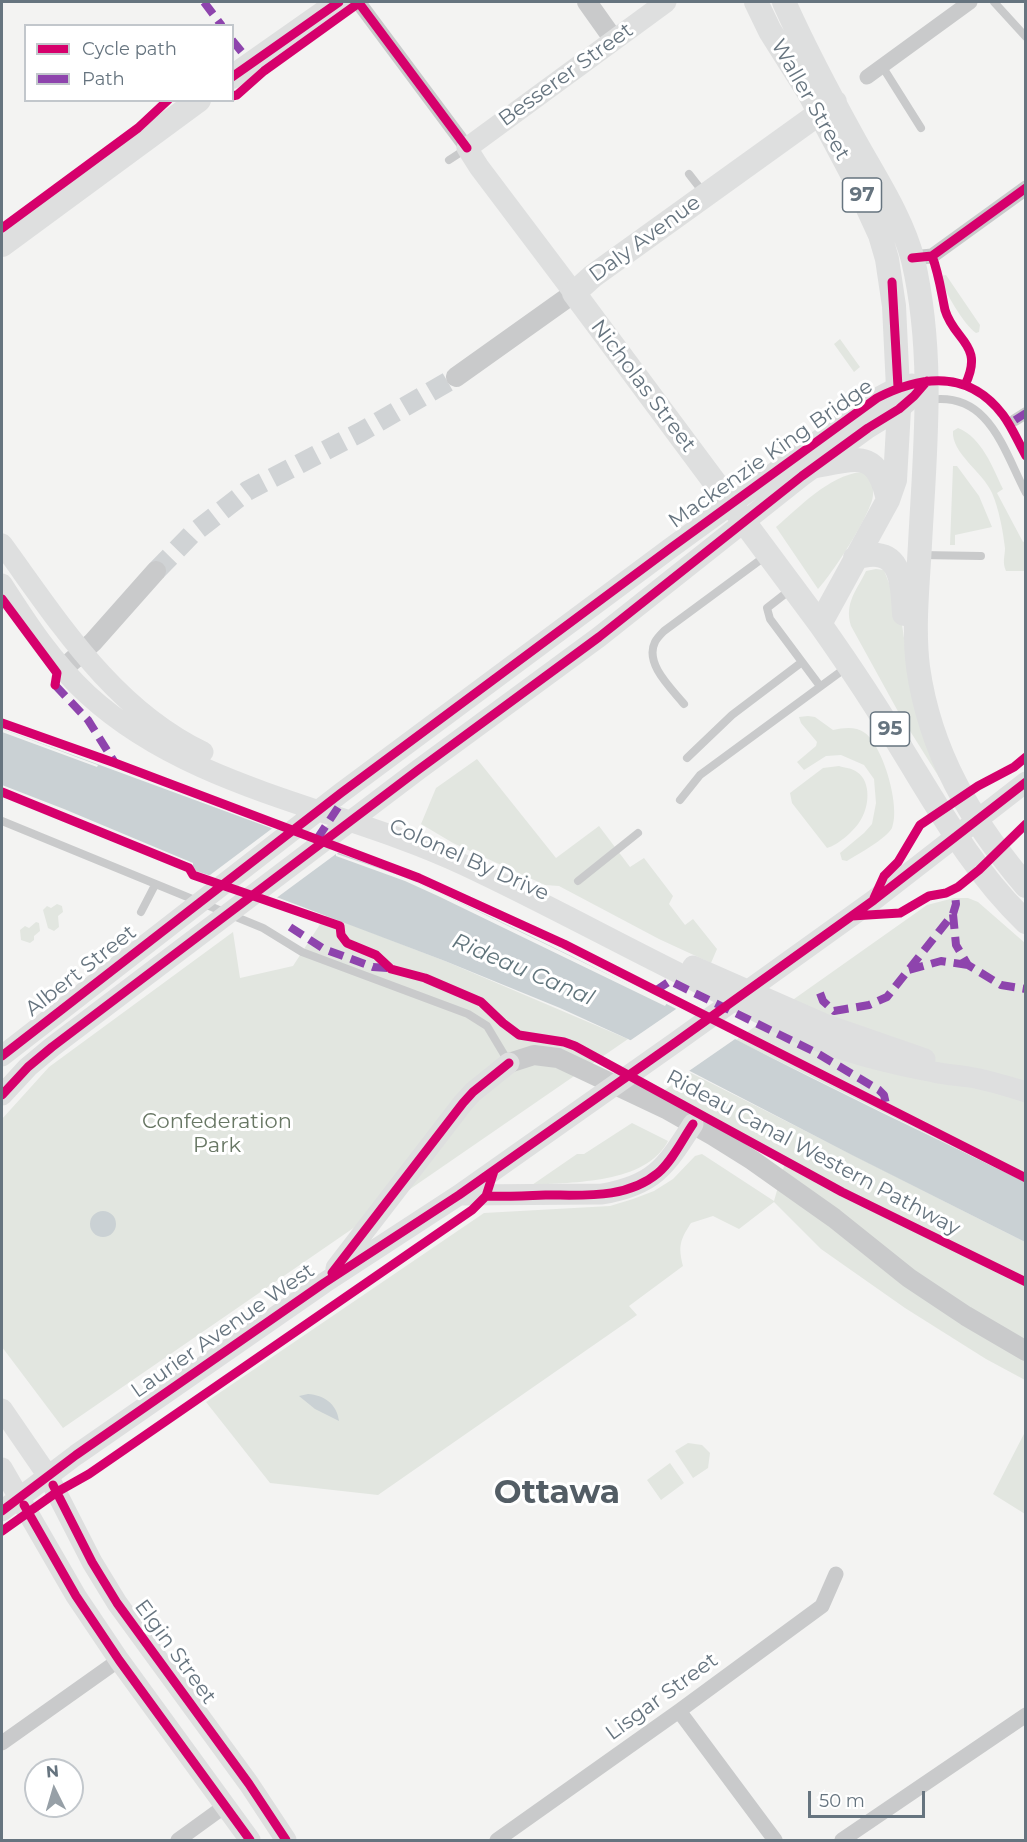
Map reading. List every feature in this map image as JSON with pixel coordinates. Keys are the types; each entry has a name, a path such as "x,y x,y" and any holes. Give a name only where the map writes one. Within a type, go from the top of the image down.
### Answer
{"main road":[{"path":"234,76 349,2"},
{"name":"Besserer Street","path":"467,148 666,2"},
{"name":"Waller Street","path":"756,2 770,32 809,93 827,107 899,223 912,258 920,303 927,391"},
{"name":"Waller Street","path":"784,2 880,235 887,259 894,306 898,398"},
{"path":"2,245 196,102"},
{"name":"Daly Avenue","path":"574,292 827,107"},
{"name":"Nicholas Street","path":"467,148 820,624 849,666 956,837 1001,898 1026,922"},
{"name":"Mackenzie King Bridge","path":"2,1095 28,1067 52,1047 418,770 599,637 801,469 849,418 877,398 898,398 927,391"},
{"name":"95","path":"927,391 917,614 918,668 936,740 958,790 976,822 1026,886"},
{"path":"820,624 888,501 895,480 898,398"},
{"name":"Mackenzie King Bridge","path":"155,936 480,688 801,469 898,398"},
{"path":"801,469 852,459 865,461 882,476 888,501"},
{"name":"Colonel By Drive","path":"2,544 81,653 107,682 187,744 234,766 469,856 651,947 827,1025 939,1064 969,1077"},
{"path":"855,558 875,554 888,558 895,565 902,584 905,622 910,646 918,668"},
{"name":"Colonel By Drive","path":"2,584 33,631 63,669 95,700 142,735 224,777 410,843 462,864 648,960 820,1042 881,1061 969,1077 1026,1092"},
{"name":"Laurier Avenue West","path":"2,1511 48,1476 324,1283 459,1196 676,1042 866,905 1026,782"},
{"name":"Albert Street","path":"2,1056 155,936"},
{"path":"324,1283 463,1103 509,1063"},
{"path":"459,1196 602,1194 623,1190 646,1181 658,1172 668,1162 693,1124"},
{"name":"Elgin Street","path":"2,1409 48,1476 104,1582 161,1665 249,1784 286,1840"},
{"path":"2,1468 76,1596 118,1660 250,1840"},
{"path":"118,1660 161,1665"},
{"path":"225,1806 249,1784"}],"street":[{"path":"349,2 467,148"},
{"path":"587,2 614,40"},
{"path":"867,77 970,2"},
{"path":"912,258 932,256 1026,188"},
{"name":"Daly Avenue","path":"456,377 574,292"},
{"path":"63,669 93,642 156,571"},
{"path":"509,1063 534,1055 558,1058 693,1124 752,1160 800,1194 923,1287 980,1325 1026,1351"},
{"name":"Lisgar Street","path":"497,1840 822,1606 836,1574"},
{"path":"2,1743 118,1660"},
{"path":"679,1711 775,1840"},
{"path":"842,1840 1026,1715"},
{"path":"178,1840 225,1806"}],"lane":[{"path":"994,2 1026,37"},
{"path":"882,66 921,128"},
{"path":"449,160 467,148"},
{"path":"689,174 706,195"},
{"path":"927,391 956,399 979,412 994,430 1026,493"},
{"path":"684,704 659,671 652,655 655,642 664,630 768,554"},
{"path":"920,555 981,556"},
{"path":"793,588 767,608 770,619 820,686"},
{"path":"687,758 732,715 802,662"},
{"path":"680,800 700,775 751,740 849,666"},
{"path":"2,821 263,928 302,952 468,1014 487,1026 509,1063"},
{"path":"578,881 638,833"},
{"path":"141,912 155,885"}],"green space":[{"path":"946,275 980,325 979,332 976,333 971,329 950,298 942,282 941,276"},
{"path":"840,339 860,367 854,372 834,344"},
{"path":"958,428 974,439 995,471 1003,489 997,493 1023,542 1025,541 1025,571 1006,571 999,513 988,485 957,447 953,431"},
{"path":"953,466 957,466 979,496 992,527 955,535 955,545 950,545"},
{"path":"861,472 867,476 873,487 871,504 850,544 818,589 776,527 826,486 837,479"},
{"path":"884,570 900,612 907,657 949,793 900,715 851,626 849,610 852,597 866,571"},
{"path":"799,717 815,717 833,730 853,728 865,733 878,750 889,778 894,806 892,828 878,841 847,861 842,860 840,853 872,824 876,803 874,779 864,765 841,755 826,756 804,770 797,762 816,746 817,742 801,723"},
{"path":"477,759 556,858 599,826 630,867 644,858 673,896 669,904 685,925 693,919 717,949 711,963 659,939 559,886 545,885 453,843 421,824 436,788"},
{"path":"839,766 853,770 862,776 867,788 867,802 863,816 854,829 841,841 827,848 792,803 790,793 823,768"},
{"path":"954,898 968,898 978,902 1025,943 1025,1182 736,1040 927,905"},
{"path":"57,904 62,906 63,912 58,916 59,927 54,931 48,928 43,910 47,906 51,908"},
{"name":"Confederation Park","path":"326,915 445,961 628,1039 63,1428 2,1347 2,1119 49,1067 233,932 240,978 293,966"},
{"path":"36,922 39,923 40,931 34,936 34,940 30,943 21,940 20,930 25,926 29,928"},
{"path":"691,1073 1025,1242 1025,1380 986,1359 905,1308 821,1249 774,1202 739,1229 713,1216 691,1223 681,1243 683,1266 629,1306 637,1315 378,1495 270,1483 206,1402 484,1213 610,1206 654,1191 673,1179 695,1156 702,1154 774,1201 786,1159 663,1091"},
{"path":"632,1123 668,1141 658,1155 643,1166 607,1178 532,1185 577,1154 584,1154"},
{"path":"1025,1432 1025,1514 993,1494"},
{"path":"688,1443 702,1445 710,1453 708,1468 693,1478 675,1451"},
{"path":"670,1463 684,1483 661,1500 647,1480"}],"water":[{"name":"Rideau Canal","path":"2,729 404,877 571,956 807,1076 1025,1182 1025,1242 628,1039 560,1008 445,961 279,898 193,870 193,863 2,785"},
{"path":"103,1211 113,1214 116,1224 113,1234 103,1237 93,1234 90,1224 93,1214"},
{"path":"308,1394 324,1398 333,1405 339,1421 315,1409 299,1396"}],"pier":[{"path":"2,729 98,765 97,767 2,732"},
{"path":"274,827 339,851 337,854 404,877 440,893 667,1003 665,1006 405,881 336,856 336,854 275,899 206,878"},
{"path":"679,1007 738,1037 686,1073 628,1042"}],"tunnel":[{"path":"156,571 191,535 247,491 361,432 456,377"}],"marked path":[{"path":"204,2 220,24"},
{"path":"234,42 245,56"},
{"path":"1015,420 1026,413"},
{"path":"55,685 88,720 115,763"},
{"path":"317,839 339,806"},
{"path":"820,993 823,1001 834,1011 869,1005 887,997 953,914 956,904 955,895"},
{"path":"953,914 956,945 968,965 1001,985 1026,989"},
{"path":"290,927 324,949 373,967 388,968"},
{"path":"909,970 941,961 968,965"},
{"path":"655,991 670,981 815,1052 879,1090 884,1095 887,1109"}],"cycle path":[{"path":"234,76 339,2"},
{"path":"234,96 264,71 360,2"},
{"path":"359,3 467,148"},
{"path":"2,228 138,128 166,102"},
{"path":"912,258 932,256 1026,188"},
{"path":"932,256 945,310 970,351 972,360 965,385"},
{"path":"892,282 898,387"},
{"path":"2,1095 28,1067 52,1047 418,770 599,637 802,476 868,428 899,409 927,381"},
{"path":"2,1056 341,793 877,398 894,390 928,381 960,384 990,400 1003,415 1026,456"},
{"path":"2,599 57,673 55,685"},
{"path":"2,723 115,763 419,878 564,944 1026,1178"},
{"path":"874,898 884,876 898,862 920,825 978,786 1014,767 1026,757"},
{"path":"2,1511 76,1455 324,1283 459,1195 676,1042 874,900 1026,782"},
{"name":"Rideau Canal Western Pathway","path":"2,792 189,868 193,875 340,926 341,935 347,943 376,955 391,969 425,978 481,1002 519,1035 564,1042 575,1046 842,1192 1026,1282"},
{"path":"852,916 900,913 929,896 946,893 958,887 979,870 1026,824"},
{"path":"332,1273 463,1103 509,1063"},
{"path":"486,1196 590,1195 633,1187 646,1181 663,1168 693,1124"},
{"path":"2,1531 57,1492 89,1474 472,1210 486,1196 494,1171"},
{"path":"53,1485 92,1562 117,1603 249,1784 286,1840"},
{"path":"24,1505 76,1596 119,1660 250,1840"}],"district":[{"name":"Ottawa","path":"557,1493"}]}
